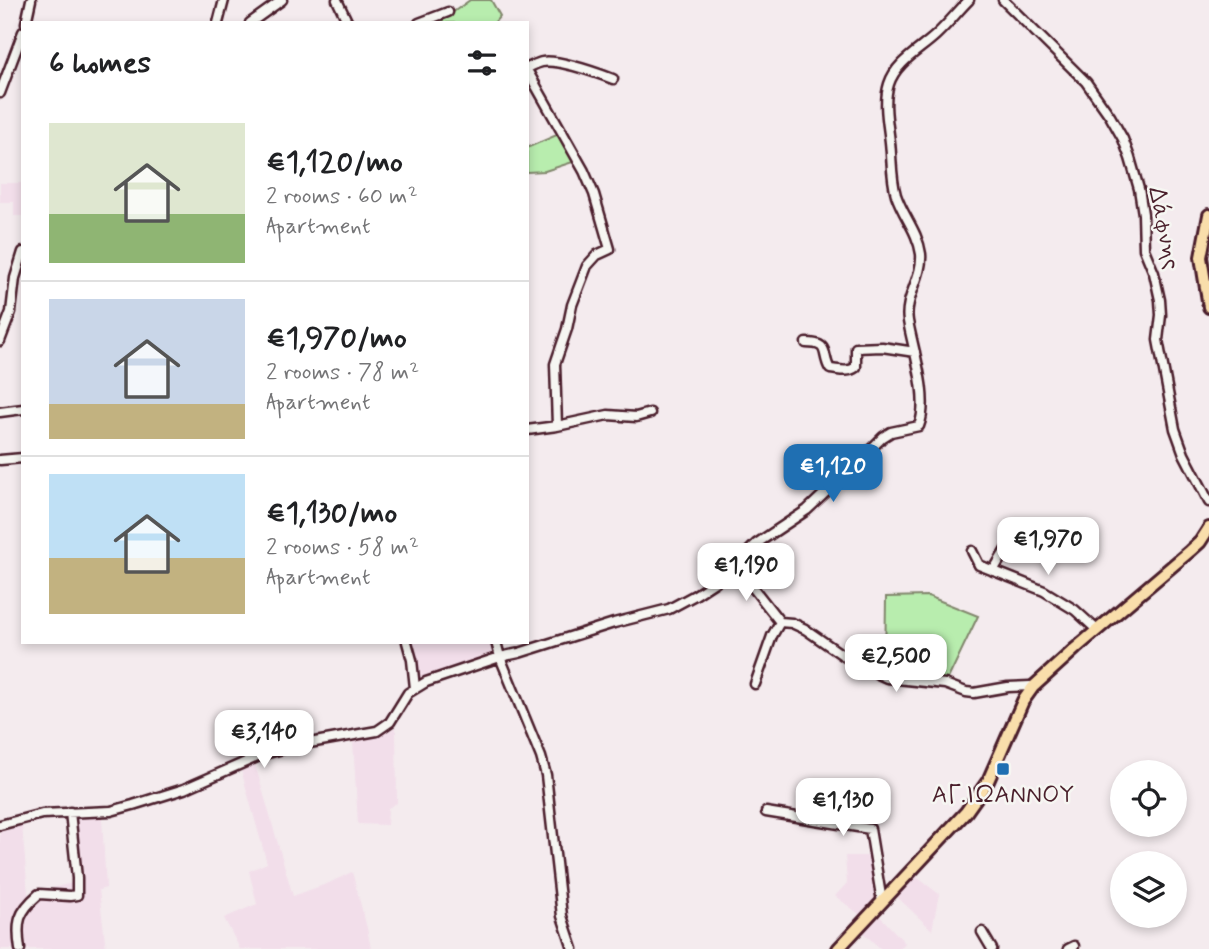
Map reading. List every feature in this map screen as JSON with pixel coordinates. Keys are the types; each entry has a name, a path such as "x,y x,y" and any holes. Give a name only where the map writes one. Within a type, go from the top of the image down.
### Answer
{"main road":[{"path":"1209,215 1201,257 1209,307"},
{"path":"838,949 979,796 1023,701 1033,687 1204,539 1209,528"}],"street":[{"path":"26,21 31,0"},
{"path":"219,21 224,0"},
{"path":"253,21 282,0"},
{"path":"337,0 347,21"},
{"path":"0,825 42,814 111,811 184,789 264,754 377,731 390,722 403,698 426,682 500,657 669,608 695,596 715,582 756,544 807,510 883,437 891,432 919,426 923,410 907,309 921,255 913,228 896,195 887,91 898,68 940,32 969,0"},
{"name":"Δάφνης","path":"1003,0 1086,82 1123,139 1139,189 1144,248 1160,299 1158,340 1175,429 1184,454 1209,502"},
{"path":"424,21 448,12"},
{"path":"0,93 21,37"},
{"path":"529,68 541,62 553,61 613,79"},
{"path":"529,73 584,171 594,194 610,249 597,255 587,266 558,351 555,364 557,426"},
{"path":"0,341 11,312 15,278 21,258"},
{"path":"806,343 821,345 830,369 843,371 856,366 856,348 881,347 915,352"},
{"path":"0,412 21,409"},
{"path":"529,430 608,415 636,417 650,412"},
{"path":"0,460 21,458"},
{"path":"993,571 1020,526"},
{"path":"972,551 979,565 1044,591 1075,610 1097,630"},
{"path":"735,565 780,622 792,623 806,629 853,663 887,678 945,684 966,692 1033,687"},
{"path":"755,684 772,636 780,622"},
{"path":"408,644 415,688"},
{"path":"497,644 546,775 562,916 573,949"},
{"path":"20,949 17,929 20,914 31,901 40,894 76,895 77,878 69,812"},
{"path":"766,812 870,829 882,902"},
{"path":"982,932 992,949"}],"shaded area":[{"path":"0,183 21,183 21,216 14,216 14,202 0,202"},
{"path":"408,644 494,644 497,655 418,685"},
{"path":"396,727 397,803 388,808 387,825 358,824 353,741 379,736"},
{"path":"255,764 293,896 352,872 371,949 240,949 224,918 257,904 249,871 267,863 241,770"},
{"path":"68,817 102,818 106,888 99,890 106,949 0,949 0,832 22,825 28,894 72,883 75,879"},
{"path":"845,856 871,856 879,901 863,917 835,896 847,883"},
{"path":"914,875 939,894 932,930 895,895"},
{"path":"878,914 905,943 900,949 881,949 861,931"}],"green space":[{"path":"470,0 491,0 500,16 496,21 434,21 452,13"},
{"path":"559,134 576,161 545,171 529,172 529,147"},
{"path":"928,596 978,616 946,683 887,674 885,669 886,597"}],"place":[{"name":"ΑΓ.ΙΩΑΝΝΟΥ","path":"1003,769"}]}
